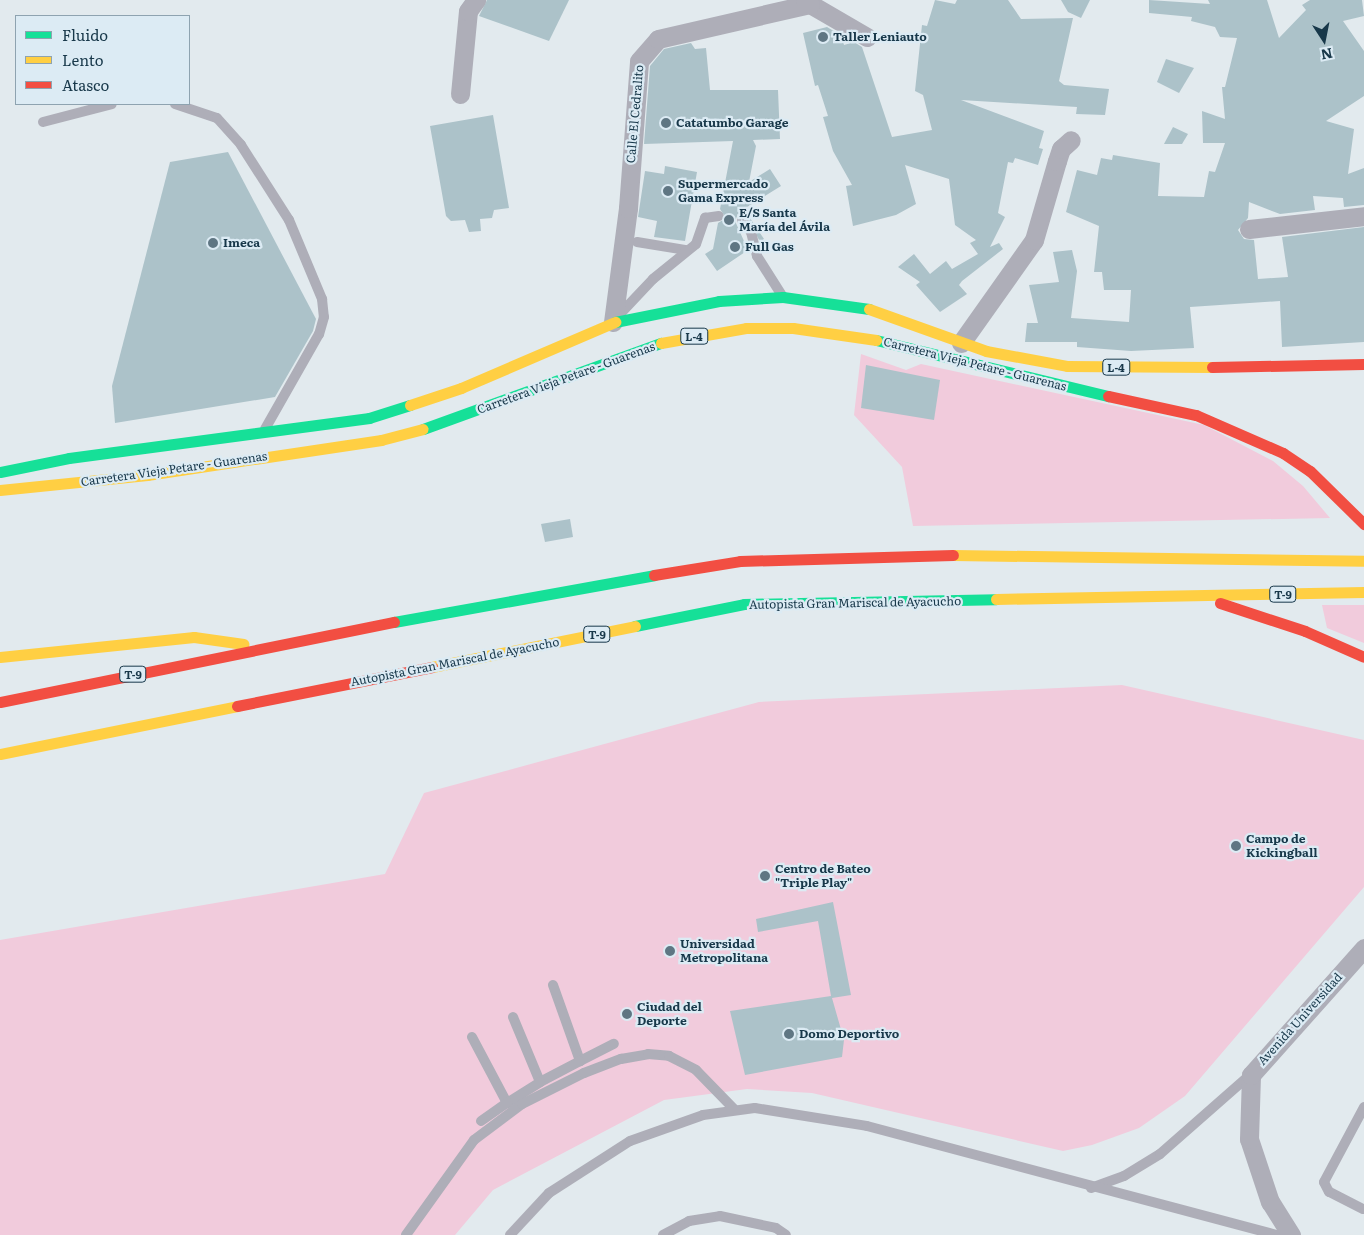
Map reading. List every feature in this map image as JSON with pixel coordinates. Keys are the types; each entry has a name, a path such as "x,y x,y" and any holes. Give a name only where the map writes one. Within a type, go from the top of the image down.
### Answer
{"main road":[{"name":"Carretera Vieja Petare - Guarenas","path":"0,472 69,458 369,418 398,410 525,362 613,322 688,305 783,297 877,311 961,344 1067,366 1292,368 1364,364"},
{"name":"Carretera Vieja Petare - Guarenas","path":"0,490 147,475 381,440 446,423 646,346 746,328 793,328 868,338 1204,417 1283,453 1310,471 1364,524"},
{"name":"T-9","path":"0,702 265,646 534,594 740,561 971,554 1364,561"},
{"name":"Autopista Gran Mariscal de Ayacucho","path":"0,754 744,604 1202,597 1364,592"},
{"path":"1202,597 1305,631 1364,657"},
{"path":"0,657 194,637 265,646"}],"street":[{"path":"460,94 468,11 476,0"},
{"name":"Calle El Cedralito","path":"613,322 628,208 639,61 658,39 807,2 868,37"},
{"path":"961,344 1034,240 1056,161 1061,149 1071,140"},
{"path":"1249,229 1364,216"},
{"name":"Avenida Universidad","path":"1291,1235 1270,1202 1249,1139 1250,1075 1364,948"}],"lane":[{"path":"43,122 108,105"},
{"path":"178,105 217,118 241,145 289,220 322,299 324,317 319,334 263,432"},
{"path":"613,322 686,250 696,244 705,218 719,216"},
{"path":"742,220 751,232 757,256 783,297"},
{"path":"637,242 686,250"},
{"path":"553,985 580,1061"},
{"path":"513,1017 540,1082"},
{"path":"472,1037 507,1103"},
{"path":"480,1121 540,1082 614,1044"},
{"path":"406,1235 474,1140 522,1104 584,1073 621,1059 648,1054 669,1056 696,1070 734,1109"},
{"path":"1091,1188 1124,1176 1160,1154 1250,1075"},
{"path":"1363,1209 1329,1192 1324,1182 1364,1107"},
{"path":"510,1235 548,1193 598,1158 649,1131 734,1109 782,1109 867,1126 1091,1188 1278,1235"},
{"path":"663,1235 689,1220 720,1216 776,1228 786,1235"}],"shaded area":[{"path":"861,354 906,370 921,364 1204,425 1273,461 1303,486 1330,518 913,526 902,467 854,415"},
{"path":"1322,605 1364,605 1364,643 1327,628"},
{"name":"Ciudad del Deporte","path":"1122,685 1364,740 1364,887 1185,1096 1139,1128 1092,1145 1063,1151 812,1093 747,1089 664,1100 493,1190 455,1235 0,1235 0,940 385,874 424,793 759,702"}],"building":[{"path":"487,0 569,0 549,41 479,16"},
{"path":"935,0 955,4 957,0 1008,0 1021,19 1073,18 1059,81 1064,85 1109,89 1105,115 1076,114 1077,107 961,100 1044,131 1039,148 1043,149 1038,165 1015,158 1013,163 1008,162 998,213 1005,217 990,247 999,243 1003,249 962,281 959,285 967,294 940,312 916,285 920,282 898,267 914,254 930,274 946,261 952,269 978,254 970,243 976,240 955,225 949,179 905,165 916,204 896,215 853,226 846,186 852,185 833,151 823,117 828,116 818,85 815,86 803,33 827,27 842,36 844,45 854,42 862,47 892,137 932,130 923,95 915,91 922,25 927,26"},
{"path":"1061,0 1090,0 1081,18 1068,12"},
{"path":"1149,0 1210,4 1208,0 1267,0 1279,38 1306,10 1302,5 1310,0 1362,0 1364,16 1343,21 1364,51 1364,96 1326,121 1354,129 1348,174 1364,168 1364,205 1344,207 1343,198 1313,196 1315,210 1280,214 1249,202 1248,218 1238,230 1244,239 1254,240 1258,279 1288,277 1282,237 1364,227 1364,342 1282,347 1280,301 1190,307 1194,348 1131,351 1077,347 1077,342 1025,342 1027,323 1038,323 1029,285 1059,282 1053,252 1072,250 1077,271 1071,318 1129,322 1131,290 1104,290 1102,272 1094,272 1099,226 1066,212 1077,170 1097,175 1101,158 1112,160 1113,155 1160,163 1158,196 1204,197 1209,171 1215,172 1225,143 1203,143 1202,111 1225,119 1222,87 1225,87 1237,38 1220,37 1215,27 1191,21 1192,17 1149,13"},
{"path":"691,43 695,49 706,48 710,90 778,90 780,139 753,140 756,146 749,182 770,169 781,186 744,209 764,239 760,242 747,216 738,214 735,221 748,250 717,271 705,254 713,249 718,223 726,218 720,209 733,141 644,144 650,66 664,49"},
{"path":"1166,59 1194,68 1179,93 1157,82"},
{"path":"493,115 509,208 494,210 492,218 480,219 481,231 469,232 465,220 451,221 446,216 430,126"},
{"path":"1173,127 1188,134 1182,144 1164,144"},
{"name":"Imeca","path":"228,152 316,319 313,331 275,397 115,423 112,386 170,162"},
{"name":"Supermercado Gama Express","path":"665,166 697,172 685,241 654,237 657,221 638,217 645,171 664,174"},
{"path":"866,365 940,380 934,420 861,408"},
{"path":"570,519 573,537 545,542 541,524"},
{"name":"Domo Deportivo","path":"833,902 851,995 832,998 844,1040 842,1057 745,1075 730,1011 831,996 818,921 758,932 756,919"}],"traffic: fast":[{"path":"615,322 719,301 783,297 869,309"},
{"path":"876,340 1108,396"},
{"path":"423,429 661,343"},
{"path":"0,472 69,458 369,418 410,405"},
{"path":"394,622 654,575"},
{"path":"635,626 744,604 996,599"}],"traffic: slow":[{"path":"869,309 986,351 1067,366 1212,367"},
{"path":"410,405 461,388 615,322"},
{"path":"661,343 746,328 793,328 876,340"},
{"path":"0,490 147,475 381,440 423,429"},
{"path":"953,555 1364,561"},
{"path":"996,599 1364,592"},
{"path":"432,667 635,626"},
{"path":"0,657 194,637 244,644"},
{"path":"0,754 237,706"}],"traffic: jam":[{"path":"1212,367 1364,364"},
{"path":"1108,396 1196,415 1283,453 1310,471 1364,524"},
{"path":"654,575 740,561 953,555"},
{"path":"1220,603 1305,631 1364,657"},
{"path":"0,702 394,622"},
{"path":"237,706 432,667"}],"place":[{"name":"Taller Leniauto","path":"823,37"},
{"name":"Catatumbo Garage","path":"666,123"},
{"name":"Supermercado Gama Express","path":"668,191"},
{"name":"E/S Santa María del Ávila","path":"729,220"},
{"name":"Imeca","path":"213,243"},
{"name":"Full Gas","path":"735,247"},
{"name":"Campo de Kickingball","path":"1236,846"},
{"name":"Centro de Bateo \"Triple Play\"","path":"765,876"},
{"name":"Universidad Metropolitana","path":"670,951"},
{"name":"Ciudad del Deporte","path":"627,1014"},
{"name":"Domo Deportivo","path":"789,1034"}]}
